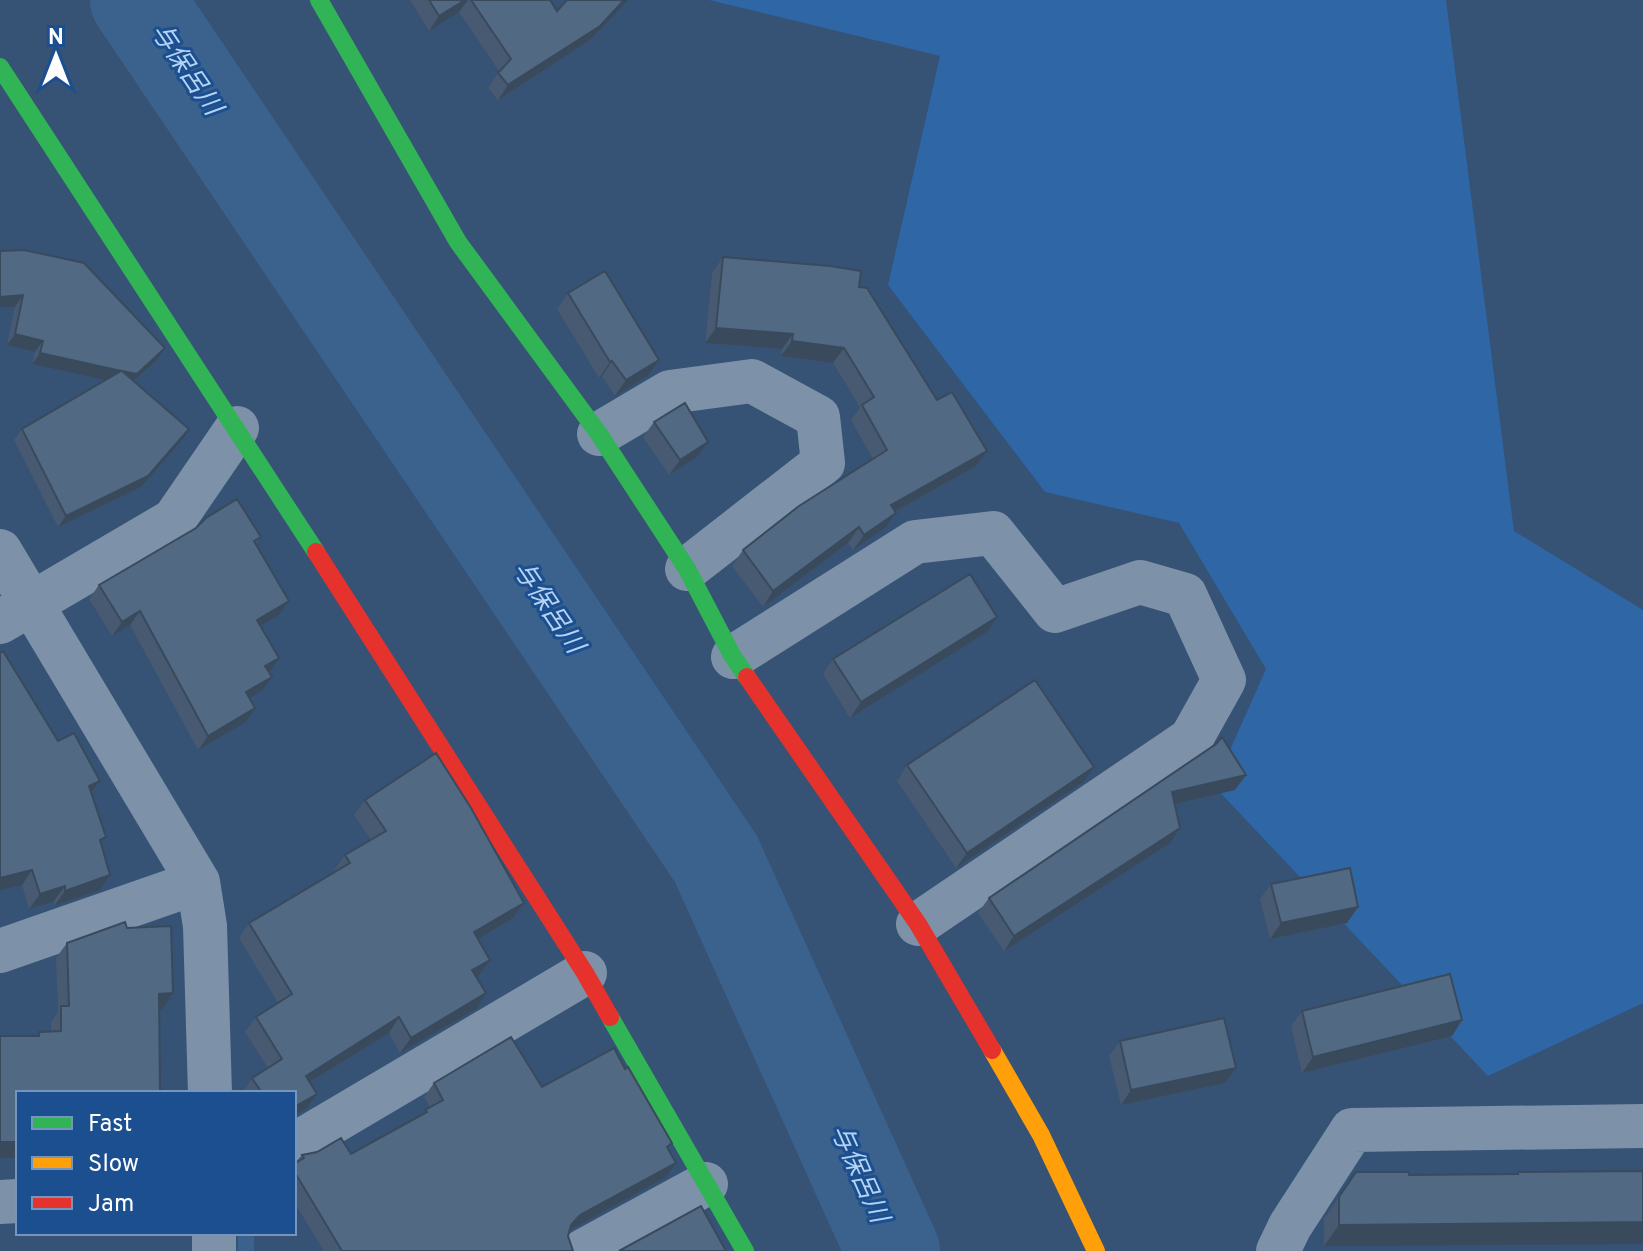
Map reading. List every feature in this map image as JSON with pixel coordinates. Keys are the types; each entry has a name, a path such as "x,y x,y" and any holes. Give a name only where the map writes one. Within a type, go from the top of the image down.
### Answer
{"street":[{"path":"319,0 458,242 599,434 687,569 733,657 918,924 1041,1135 1096,1251"},
{"path":"0,67 237,428 585,973 745,1251"},
{"path":"599,434 670,392 752,381 818,417 823,463 687,569"},
{"path":"16,612 174,520 237,428"},
{"path":"733,657 915,542 993,533 1055,611 1140,582 1185,595 1224,680 1191,739 918,924"},
{"path":"0,551 16,612 198,882 205,926 210,1091"},
{"path":"0,951 198,882"},
{"path":"296,1144 585,973"},
{"path":"1278,1251 1290,1226 1352,1130 1643,1126"},
{"path":"583,1251 706,1184"}],"shaded area":[{"path":"709,0 1446,0 1514,531 1643,610 1643,1003 1488,1076 1214,786 1266,669 1179,523 1045,492 888,285 940,56"}],"building":[{"path":"429,0 465,0 439,16"},
{"path":"471,0 550,0 557,11 567,0 624,0 600,26 508,85 498,73 511,59"},
{"path":"24,250 84,263 165,348 137,374 122,371 189,429 148,476 66,516 22,429 121,371 40,353 43,341 15,334 23,295 0,297 0,251"},
{"path":"723,257 861,271 859,287 867,288 937,400 952,392 987,451 891,505 896,513 864,535 859,527 773,591 743,550 799,506 887,450 862,405 874,397 844,348 792,341 793,334 716,328"},
{"path":"605,271 659,360 626,380 610,362 568,293"},
{"path":"685,403 708,442 680,460 654,422"},
{"path":"237,499 261,537 254,541 289,601 257,620 279,658 265,666 272,677 246,692 255,708 208,736 140,611 122,622 99,585 196,528"},
{"path":"970,574 997,617 861,702 833,659"},
{"path":"3,651 58,741 74,733 100,781 89,786 106,837 100,840 110,875 65,891 65,886 40,894 32,870 0,878 0,653"},
{"path":"1035,680 1094,767 967,853 907,765"},
{"path":"1222,737 1246,775 1172,792 1180,828 1014,936 989,898"},
{"path":"436,753 524,903 474,932 490,960 472,970 486,993 411,1038 399,1017 306,1076 317,1094 296,1106 296,1091 261,1091 252,1078 282,1059 256,1017 292,994 249,923 350,863 345,855 386,831 365,800"},
{"path":"1350,868 1358,907 1281,923 1271,884"},
{"path":"125,922 127,928 171,926 173,993 159,994 160,1091 16,1091 16,1142 0,1142 0,1036 39,1036 39,1032 61,1031 61,1006 69,1006 67,943"},
{"path":"1450,974 1462,1020 1313,1057 1302,1011"},
{"path":"1224,1018 1236,1068 1131,1090 1120,1041"},
{"path":"511,1037 542,1087 614,1048 672,1143 667,1147 676,1163 580,1215 571,1225 568,1236 573,1251 342,1251 296,1174 296,1163 304,1158 302,1155 317,1152 341,1138 351,1154 427,1112 425,1110 443,1100 434,1083"},
{"path":"1643,1171 1643,1222 1339,1225 1339,1197 1356,1172 1409,1172 1409,1175"},
{"path":"701,1206 726,1251 619,1251"}],"waterway":[{"name":"与保呂川","path":"137,0 716,859 893,1251"},
{"path":"246,1235 246,1251"}],"traffic: fast":[{"path":"319,0 458,242 599,434 687,569 733,657 747,677"},
{"path":"0,67 316,552"},
{"path":"610,1017 745,1251"}],"traffic: slow":[{"path":"992,1050 1041,1135 1096,1251"}],"traffic: jam":[{"path":"316,552 610,1017"},
{"path":"747,677 918,924 992,1050"}]}
